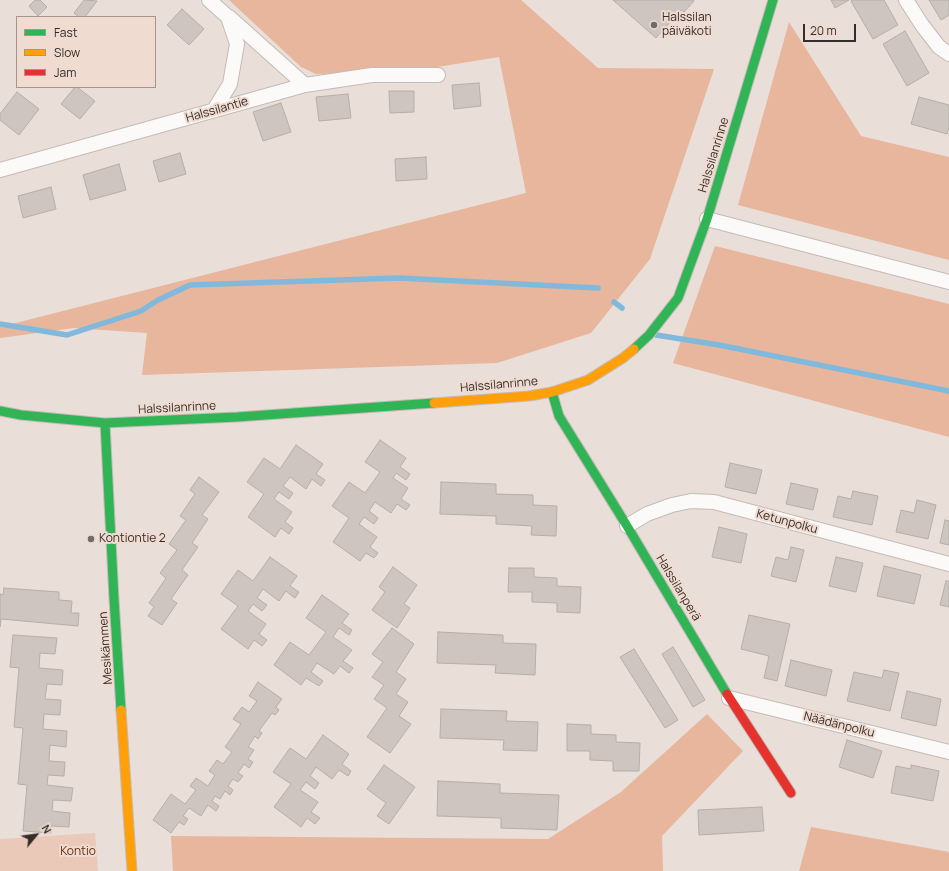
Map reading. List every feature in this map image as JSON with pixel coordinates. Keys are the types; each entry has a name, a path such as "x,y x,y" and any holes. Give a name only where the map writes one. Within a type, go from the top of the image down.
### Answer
{"street":[{"path":"209,0 305,85"},
{"name":"Halssilanrinne","path":"0,411 20,415 105,423 237,417 529,396 552,392 588,380 623,358 649,335 678,298 707,219 772,10 773,0"},
{"path":"906,0 935,42 949,54"},
{"path":"214,110 230,84 237,44 228,17"},
{"name":"Halssilantie","path":"0,170 305,85 372,75 438,74"},
{"path":"707,219 949,282"},
{"name":"Halssilanperä","path":"552,392 559,416 627,526 729,698 791,792"},
{"name":"Mesikämmen","path":"105,423 114,599 132,871"},
{"name":"Ketunpolku","path":"627,526 647,514 672,505 691,501 714,502 949,564"},
{"name":"Näädänpolku","path":"729,698 949,752"}],"green space":[{"name":"Kontio","path":"95,833 98,871 0,871 0,839"}],"shaded area":[{"path":"229,0 521,0 598,68 714,69 650,259 591,333 497,363 142,375 147,333 74,328 0,338 0,327 526,193 499,57 406,72 316,74 301,67"},
{"path":"789,22 861,136 949,157 949,260 738,205"},
{"path":"715,246 949,304 949,437 673,363"},
{"path":"707,714 743,751 662,836 663,871 173,871 171,836 548,839 621,792"},
{"path":"811,827 949,852 949,871 799,871"}],"building":[{"path":"35,0 40,0 47,7 38,16 29,6"},
{"path":"84,0 97,1 86,16 78,16 74,13"},
{"name":"Halssilan päiväkoti","path":"613,0 694,1 684,12 681,10 656,38"},
{"path":"831,0 849,0 835,8"},
{"path":"884,0 898,25 873,39 851,1"},
{"path":"929,0 949,0 949,15 941,20"},
{"path":"182,9 204,29 189,45 167,25"},
{"path":"905,31 929,73 907,86 883,44"},
{"path":"479,83 481,106 454,109 452,85"},
{"path":"74,88 78,88 95,101 80,119 61,104"},
{"path":"389,91 414,91 414,112 390,113"},
{"path":"17,92 39,109 19,135 0,120 0,114"},
{"path":"348,94 351,118 319,121 316,97"},
{"path":"919,97 949,105 949,128 947,134 911,124"},
{"path":"281,103 291,132 263,141 253,112"},
{"path":"180,153 186,174 159,182 153,161"},
{"path":"426,157 427,179 396,181 395,159"},
{"path":"119,164 126,190 90,200 83,175"},
{"path":"51,187 56,209 23,218 18,196"},
{"path":"380,440 406,458 400,467 410,474 406,480 396,473 393,478 408,488 401,499 410,505 406,510 397,504 391,513 375,502 369,511 378,518 374,524 364,517 359,524 377,537 370,547 378,553 374,558 366,553 360,561 333,542 349,518 332,506 349,482 365,493 380,472 365,462"},
{"path":"296,445 323,464 316,474 325,480 321,486 312,479 306,489 290,477 283,486 293,493 289,499 279,492 274,499 292,512 285,522 293,528 289,534 281,528 275,537 248,517 264,494 247,482 264,458 280,469"},
{"path":"730,463 762,470 756,494 725,487"},
{"path":"199,477 219,492 202,515 208,519 192,543 198,547 182,570 188,575 171,599 177,603 162,625 148,616 154,607 149,603 166,578 160,573 177,550 169,544 186,520 180,516 195,494 190,490"},
{"path":"441,482 496,484 496,494 533,495 533,505 557,506 556,536 531,535 532,526 496,524 496,516 440,514"},
{"path":"791,483 818,489 813,510 786,504"},
{"path":"853,491 878,496 872,525 833,517 838,496 851,499"},
{"path":"917,500 936,505 928,539 896,532 901,510 914,513"},
{"path":"945,520 949,521 949,545 940,543"},
{"path":"719,527 747,534 741,563 712,557"},
{"path":"791,547 804,550 796,582 771,576 776,557 788,560"},
{"path":"270,557 297,576 290,586 299,592 295,598 286,591 279,601 263,589 257,598 267,605 262,611 253,604 248,611 266,624 259,634 267,640 262,646 254,640 248,649 221,629 238,606 221,594 238,570 253,581"},
{"path":"836,557 863,563 856,592 829,586"},
{"path":"884,566 921,575 914,604 877,596"},
{"path":"393,567 417,585 404,604 410,608 397,628 372,610 385,592 379,587"},
{"path":"509,568 534,568 534,577 557,578 557,586 581,587 580,613 557,612 557,603 532,602 532,592 508,592"},
{"path":"946,581 949,581 949,607 940,605"},
{"path":"4,588 59,592 59,600 72,601 71,613 79,613 78,626 1,619 0,627 0,594 3,595"},
{"path":"322,595 349,614 342,623 352,630 349,635 339,628 333,637 352,650 343,661 353,668 349,673 340,666 334,674 317,663 311,672 323,681 319,686 306,678 301,685 274,665 290,642 309,655 326,632 306,618"},
{"path":"749,615 790,624 777,681 764,678 769,656 741,649"},
{"path":"392,628 414,644 396,672 406,679 396,694 408,702 399,716 411,724 390,753 367,737 387,708 374,699 384,685 372,677 383,662 372,654"},
{"path":"438,632 503,635 503,643 536,644 535,675 495,673 496,665 437,663"},
{"path":"13,635 57,638 55,654 40,653 39,668 63,670 62,685 47,684 45,699 61,700 60,715 44,714 43,729 67,731 66,747 50,745 49,761 65,762 64,776 48,775 47,785 73,788 71,801 53,800 52,811 70,813 69,827 51,826 51,833 23,831 27,785 18,784 23,728 14,727 19,668 10,667"},
{"path":"673,647 705,700 693,707 662,654"},
{"path":"634,649 678,720 665,728 620,657"},
{"path":"791,660 832,670 826,696 785,686"},
{"path":"884,670 899,673 890,711 847,701 854,672 882,678"},
{"path":"258,682 282,699 276,707 279,710 275,715 272,713 259,731 262,733 258,739 255,736 248,747 254,750 248,759 253,762 249,768 244,764 238,773 243,776 238,782 233,779 228,786 233,790 230,795 225,791 220,799 215,796 212,801 219,806 216,811 208,805 201,816 189,808 183,816 188,819 184,825 179,822 171,833 153,820 171,794 185,804 196,790 190,786 196,778 208,786 215,775 209,771 217,760 223,764 232,752 225,747 241,724 233,719 242,707 249,712 257,701 249,696"},
{"path":"907,691 941,699 936,726 901,718"},
{"path":"441,709 507,711 506,721 538,722 537,751 503,750 504,740 440,738"},
{"path":"567,724 591,725 591,734 616,735 616,742 640,743 639,771 613,771 613,761 590,760 590,751 567,751"},
{"path":"323,735 349,754 342,764 351,771 348,776 339,770 332,779 316,767 310,776 319,783 315,789 306,782 300,790 318,802 311,812 320,818 315,824 307,818 301,827 274,807 291,784 273,772 290,748 306,759"},
{"path":"847,740 882,751 873,778 839,767"},
{"path":"384,765 415,787 389,824 377,816 386,803 367,789"},
{"path":"911,765 939,771 933,801 891,793 896,766 911,769"},
{"path":"438,781 500,784 500,793 559,795 557,830 501,828 501,818 437,816"},
{"path":"762,807 764,831 699,835 698,810"}],"waterway":[{"path":"0,324 67,335 141,311 158,300 190,285 399,278 598,288"},
{"path":"614,302 622,308"},
{"path":"656,335 719,345 949,391"}],"traffic: fast":[{"path":"634,349 649,335 678,298 707,219 773,0"},
{"path":"552,392 559,416 627,526 727,694"},
{"path":"0,411 21,415 105,423 237,417 434,403"},
{"path":"105,423 121,710"}],"traffic: slow":[{"path":"434,403 529,396 552,392 588,380 623,358 634,349"},
{"path":"121,710 132,871"}],"traffic: jam":[{"path":"727,694 791,793"}],"place":[{"name":"Halssilan päiväkoti","path":"654,25"},
{"name":"Kontiontie 2","path":"91,539"}]}
